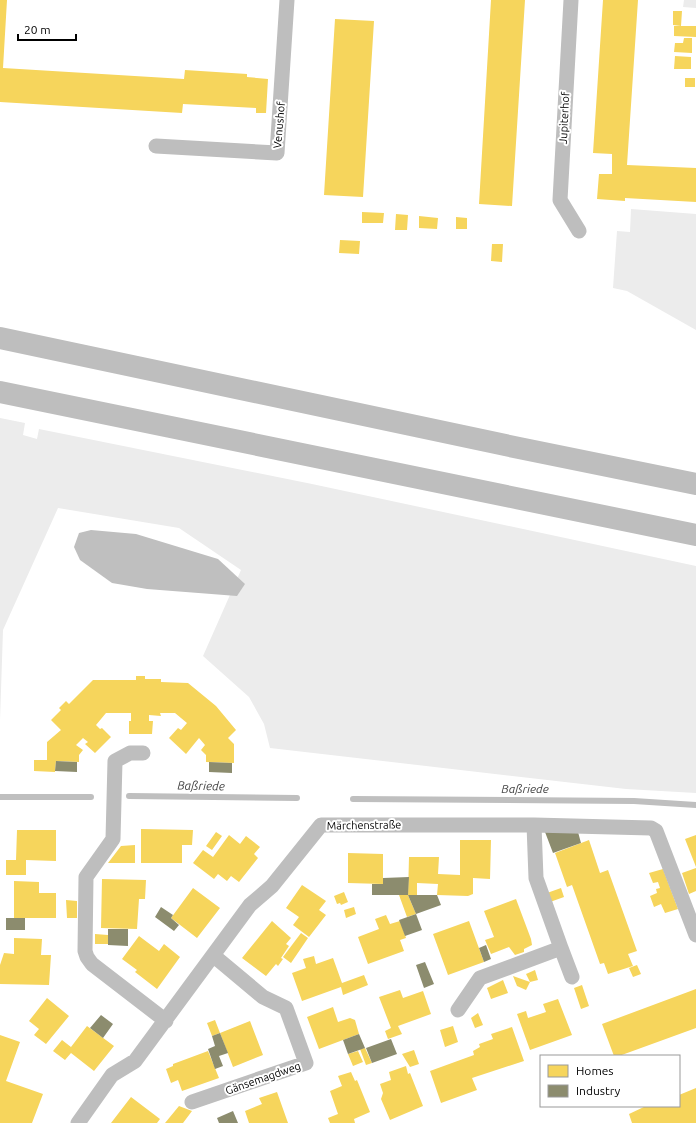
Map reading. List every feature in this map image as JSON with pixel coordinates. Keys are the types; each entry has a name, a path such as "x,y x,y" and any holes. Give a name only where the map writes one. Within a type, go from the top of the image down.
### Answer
{"highway":[{"path":"0,338 696,484"},
{"path":"0,392 696,535"}],"street":[{"name":"Venushof","path":"156,146 277,153 287,0"},
{"name":"Jupiterhof","path":"571,0 560,200 579,231"},
{"path":"143,753 130,753 116,761 113,839 86,877 85,950 87,957 92,964 166,1021"},
{"name":"Märchenstraße","path":"78,1123 112,1075 135,1061 250,906 272,886 321,825 534,825 644,827 656,831 696,935"},
{"path":"534,825 536,878 572,977"},
{"path":"458,1010 480,978 561,948"},
{"name":"Gänsemagdweg","path":"192,1102 306,1063 286,1008 263,997 214,956"}],"shaded area":[{"path":"684,0 696,0 696,8 683,7"},
{"path":"631,209 696,214 696,330 627,291 613,288 617,231 630,232"},
{"path":"0,418 25,423 23,435 37,439 39,429 312,484 696,566 696,793 626,789 270,748 264,724 249,697 203,656 241,570 179,528 58,508 3,630 0,720"},
{"path":"91,530 136,534 218,559 245,584 237,596 147,589 112,583 80,560 74,547 79,533"}],"building: Homes":[{"path":"0,0 7,0 3,68 184,79 185,70 247,74 247,77 268,79 266,113 256,113 256,108 183,104 182,113 0,102"},
{"path":"491,0 525,0 512,206 479,204"},
{"path":"603,0 638,0 627,165 696,168 696,202 625,198 625,201 597,199 599,174 612,174 612,154 593,153"},
{"path":"673,11 682,11 681,26 673,25"},
{"path":"335,19 374,21 363,197 324,195"},
{"path":"674,26 696,26 696,37 674,36"},
{"path":"684,38 692,38 692,53 674,52 675,43 683,43"},
{"path":"675,56 691,57 691,69 674,69"},
{"path":"685,78 695,78 695,87 685,87"},
{"path":"362,212 384,213 383,223 362,223"},
{"path":"396,214 408,215 407,230 395,230"},
{"path":"419,216 438,218 437,229 419,228"},
{"path":"456,217 467,218 467,229 456,229"},
{"path":"340,240 360,241 359,254 339,253"},
{"path":"492,244 503,244 502,262 491,261"},
{"path":"136,676 145,676 145,679 161,679 161,682 188,683 216,706 236,730 228,738 234,744 234,763 206,762 206,755 201,750 205,745 199,738 186,754 169,738 178,728 181,730 187,723 175,713 160,713 161,716 149,715 149,721 153,721 152,734 129,734 129,721 131,721 131,713 106,713 96,725 100,729 102,728 111,737 95,753 85,744 88,742 83,738 76,745 83,750 79,755 79,762 56,761 55,772 34,771 34,760 47,760 47,742 61,730 51,720 61,710 59,708 66,701 69,704 93,680 136,680"},
{"path":"141,829 193,830 192,845 182,845 182,863 141,863"},
{"path":"17,830 56,830 56,861 26,860 26,875 6,875 6,860 16,860"},
{"path":"216,832 222,836 212,850 206,846"},
{"path":"229,835 240,844 246,836 260,847 254,854 258,858 239,882 231,876 227,881 218,874 214,879 193,863 203,850 213,857"},
{"path":"696,835 696,867 685,839"},
{"path":"460,840 491,840 490,879 473,878 473,894 468,896 437,895 438,884 417,883 417,895 408,895 409,857 439,857 438,874 460,875"},
{"path":"589,840 600,873 608,870 637,951 628,954 633,966 608,974 604,963 600,964 572,885 567,887 555,853"},
{"path":"135,845 135,863 108,863 121,846"},
{"path":"348,853 383,854 383,884 348,883"},
{"path":"696,868 696,891 689,894 682,873"},
{"path":"663,869 678,909 665,913 661,904 654,907 650,896 657,893 656,889 660,888 658,882 653,883 649,873"},
{"path":"102,879 146,880 145,899 139,899 137,929 101,928"},
{"path":"14,881 39,882 39,893 56,893 56,918 14,918"},
{"path":"302,885 326,901 319,910 326,915 309,937 293,925 299,917 286,908"},
{"path":"193,888 220,908 197,938 171,918"},
{"path":"561,888 564,897 550,902 547,893"},
{"path":"344,892 348,902 341,905 340,903 337,904 334,896"},
{"path":"399,895 408,895 416,914 407,917"},
{"path":"516,899 532,945 524,949 524,952 515,955 509,947 491,954 485,940 494,937 484,911"},
{"path":"66,900 77,901 77,918 67,918"},
{"path":"354,907 356,914 346,918 344,910"},
{"path":"386,915 390,924 400,921 406,938 400,940 404,951 368,964 358,937 379,929 375,919"},
{"path":"272,921 291,938 286,944 289,946 281,958 283,959 278,966 276,964 266,976 242,958"},
{"path":"469,921 484,962 448,975 433,934"},
{"path":"301,933 308,938 291,963 283,957"},
{"path":"95,934 108,935 108,944 95,944"},
{"path":"139,936 159,951 164,944 180,957 157,989 135,972 137,970 122,959"},
{"path":"14,938 42,939 41,955 51,955 49,985 0,984 0,965 4,953 14,954"},
{"path":"314,956 316,964 333,958 342,983 364,975 368,985 343,995 341,987 302,1001 292,973 306,968 303,959"},
{"path":"637,965 641,974 633,977 629,968"},
{"path":"535,970 538,980 530,982 526,974"},
{"path":"513,976 530,982 526,990 517,986"},
{"path":"503,980 508,993 491,999 487,988"},
{"path":"582,985 589,1006 581,1009 574,988"},
{"path":"696,989 696,1028 622,1055 614,1055 602,1024"},
{"path":"400,990 403,998 423,991 431,1014 398,1026 402,1034 388,1039 385,1031 391,1028 379,997"},
{"path":"47,998 69,1016 46,1044 34,1035 39,1029 29,1021"},
{"path":"558,999 572,1035 530,1050 517,1014 526,1011 528,1018 546,1012 543,1004"},
{"path":"333,1007 338,1022 350,1018 355,1020 359,1034 319,1049 307,1017"},
{"path":"478,1013 483,1025 475,1028 471,1018"},
{"path":"215,1020 220,1033 212,1036 207,1023"},
{"path":"250,1021 263,1055 233,1067 220,1033"},
{"path":"87,1026 114,1046 94,1071 71,1053 65,1060 53,1051 62,1040 71,1047"},
{"path":"453,1026 458,1042 445,1047 440,1030"},
{"path":"512,1027 524,1061 472,1078 477,1090 441,1103 430,1071 474,1055 473,1051 480,1047 479,1044 493,1039 491,1034"},
{"path":"0,1035 20,1042 6,1081 43,1094 32,1123 0,1123"},
{"path":"365,1048 372,1063 366,1065 360,1049"},
{"path":"414,1050 419,1064 410,1067 402,1054"},
{"path":"208,1051 219,1078 182,1091 178,1080 171,1083 166,1069 173,1066 173,1064"},
{"path":"358,1051 363,1062 353,1066 348,1054"},
{"path":"406,1066 408,1074 410,1073 423,1106 390,1120 381,1099 383,1093 380,1084 391,1080 389,1072"},
{"path":"351,1072 355,1081 357,1080 370,1112 354,1119 355,1123 330,1123 328,1118 338,1114 330,1091 342,1086 338,1076"},
{"path":"696,1088 696,1123 632,1123 629,1114 644,1107 680,1107 680,1095"},
{"path":"277,1092 288,1123 249,1123 245,1111 262,1104 259,1098"},
{"path":"131,1097 160,1119 157,1123 111,1123"},
{"path":"179,1106 192,1111 183,1123 165,1123"}],"building: Industry":[{"path":"56,761 77,762 77,772 55,771"},
{"path":"209,762 232,763 232,773 209,772"},
{"path":"545,832 578,832 581,843 553,853"},
{"path":"409,877 408,895 372,895 372,884 383,884 383,878"},
{"path":"408,895 437,895 441,905 416,914"},
{"path":"161,907 173,915 171,918 179,925 174,931 155,917"},
{"path":"416,914 422,930 405,936 399,920"},
{"path":"6,918 25,918 25,930 6,930"},
{"path":"108,929 128,929 128,946 108,945"},
{"path":"486,945 491,959 484,962 479,948"},
{"path":"425,962 434,984 424,988 416,965"},
{"path":"101,1015 113,1024 103,1038 90,1028"},
{"path":"220,1033 228,1053 219,1056 223,1066 215,1069 208,1049 215,1046 212,1036"},
{"path":"359,1034 365,1048 348,1054 343,1040"},
{"path":"391,1039 397,1054 372,1063 366,1048"},
{"path":"233,1111 238,1123 219,1123 217,1118"}],"waterway":[{"name":"Baßriede","path":"129,796 297,798"},
{"name":"Baßriede","path":"0,797 91,797"},
{"name":"Baßriede","path":"353,799 634,801 696,805"}]}
